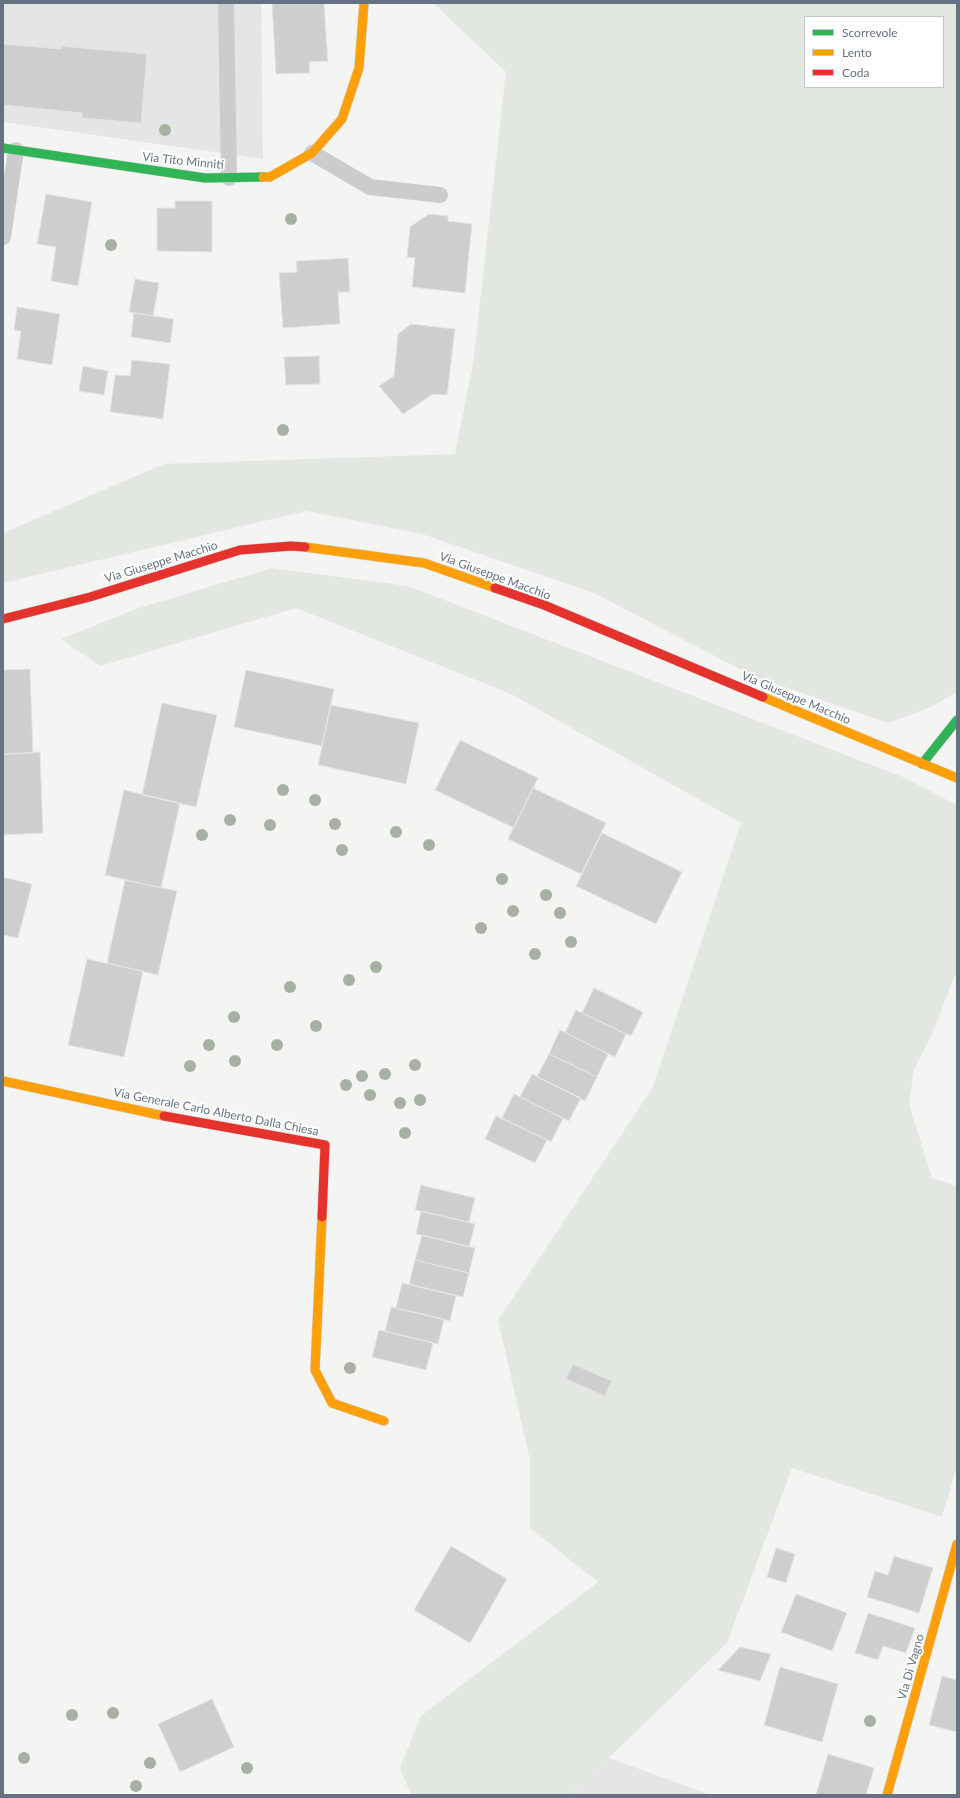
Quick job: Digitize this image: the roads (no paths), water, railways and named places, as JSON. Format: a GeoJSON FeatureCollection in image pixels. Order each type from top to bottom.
{"type":"FeatureCollection","features":[{"type":"Feature","properties":{"kind":"street","name":"Via Tito Minniti"},"geometry":{"type":"LineString","coordinates":[[10,149],[205,178],[270,177],[312,153],[342,119],[359,68],[364,3]]}},
{"type":"Feature","properties":{"kind":"street","name":"Via Giuseppe Macchio"},"geometry":{"type":"LineString","coordinates":[[3,619],[90,597],[240,550],[298,547],[335,550],[424,563],[544,606],[957,778]]}},
{"type":"Feature","properties":{"kind":"street"},"geometry":{"type":"LineString","coordinates":[[922,764],[957,720]]}},
{"type":"Feature","properties":{"kind":"street","name":"Via Generale Carlo Alberto Dalla Chiesa"},"geometry":{"type":"LineString","coordinates":[[3,1081],[152,1114],[325,1145],[315,1370],[332,1403],[384,1421]]}},
{"type":"Feature","properties":{"kind":"street","name":"Via Di Vagno"},"geometry":{"type":"LineString","coordinates":[[887,1795],[957,1544]]}},
{"type":"Feature","properties":{"kind":"lane"},"geometry":{"type":"LineString","coordinates":[[226,3],[229,178]]}},
{"type":"Feature","properties":{"kind":"lane"},"geometry":{"type":"LineString","coordinates":[[3,237],[10,149]]}},
{"type":"Feature","properties":{"kind":"lane"},"geometry":{"type":"LineString","coordinates":[[312,153],[370,187],[440,195]]}}]}
